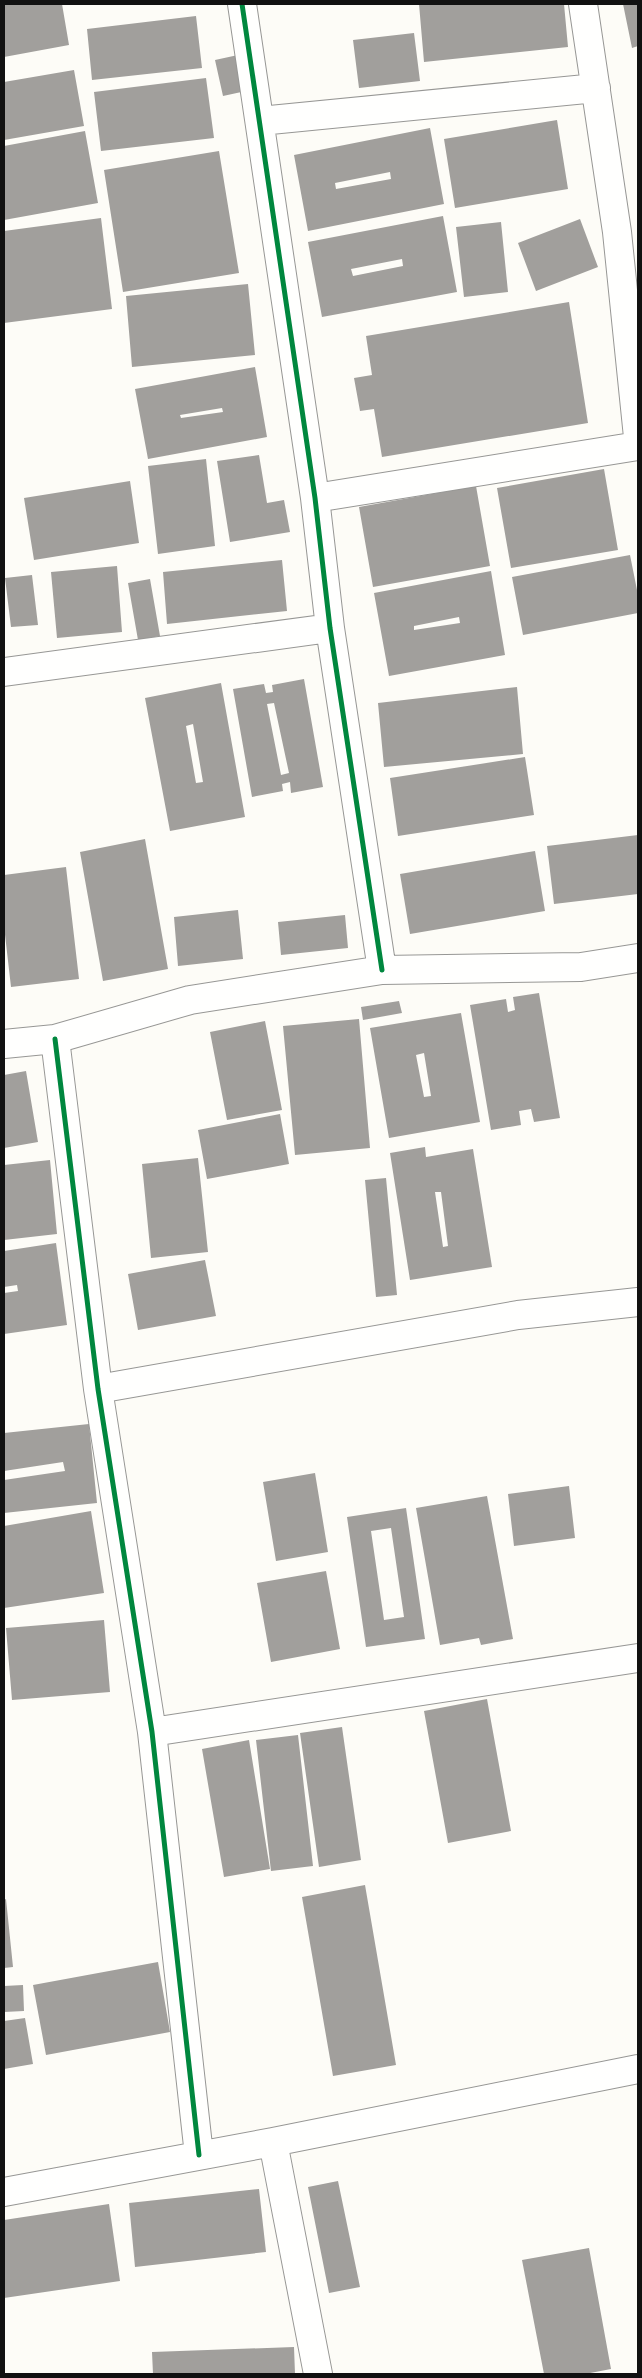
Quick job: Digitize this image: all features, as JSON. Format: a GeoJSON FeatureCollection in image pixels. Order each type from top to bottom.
{"type":"FeatureCollection","features":[{"type":"Feature","properties":{"kind":"street"},"geometry":{"type":"LineString","coordinates":[[242,4],[315,498],[330,628],[382,970]]}},
{"type":"Feature","properties":{"kind":"street"},"geometry":{"type":"LineString","coordinates":[[583,4],[596,88],[628,230],[638,437]]}},
{"type":"Feature","properties":{"kind":"street"},"geometry":{"type":"LineString","coordinates":[[260,121],[596,88]]}},
{"type":"Feature","properties":{"kind":"street"},"geometry":{"type":"LineString","coordinates":[[315,498],[638,446]]}},
{"type":"Feature","properties":{"kind":"street"},"geometry":{"type":"LineString","coordinates":[[4,672],[330,628]]}},
{"type":"Feature","properties":{"kind":"street"},"geometry":{"type":"LineString","coordinates":[[4,1044],[54,1039],[190,1000],[382,970],[581,967],[638,958]]}},
{"type":"Feature","properties":{"kind":"street"},"geometry":{"type":"LineString","coordinates":[[54,1039],[98,1389],[152,1732],[199,2155]]}},
{"type":"Feature","properties":{"kind":"street"},"geometry":{"type":"LineString","coordinates":[[98,1389],[518,1315],[638,1302]]}},
{"type":"Feature","properties":{"kind":"street"},"geometry":{"type":"LineString","coordinates":[[152,1732],[638,1658]]}},
{"type":"Feature","properties":{"kind":"street"},"geometry":{"type":"LineString","coordinates":[[4,2192],[273,2142],[638,2069]]}},
{"type":"Feature","properties":{"kind":"street"},"geometry":{"type":"LineString","coordinates":[[273,2142],[318,2374]]}},
{"type":"Feature","properties":{"kind":"building"},"geometry":{"type":"Polygon","coordinates":[[[4,4],[62,4],[69,45],[4,57],[4,4]]]}},
{"type":"Feature","properties":{"kind":"building"},"geometry":{"type":"Polygon","coordinates":[[[419,4],[564,4],[568,47],[424,62],[419,4]]]}},
{"type":"Feature","properties":{"kind":"building"},"geometry":{"type":"Polygon","coordinates":[[[623,4],[638,4],[638,46],[632,48],[623,4]]]}},
{"type":"Feature","properties":{"kind":"building"},"geometry":{"type":"Polygon","coordinates":[[[196,16],[202,68],[92,80],[87,29],[196,16]]]}},
{"type":"Feature","properties":{"kind":"building"},"geometry":{"type":"Polygon","coordinates":[[[414,33],[420,81],[359,88],[353,40],[414,33]]]}},
{"type":"Feature","properties":{"kind":"building"},"geometry":{"type":"Polygon","coordinates":[[[238,55],[246,91],[223,96],[215,60],[238,55]]]}},
{"type":"Feature","properties":{"kind":"building"},"geometry":{"type":"Polygon","coordinates":[[[74,70],[84,126],[4,140],[4,82],[74,70]]]}},
{"type":"Feature","properties":{"kind":"building"},"geometry":{"type":"Polygon","coordinates":[[[206,78],[214,138],[101,151],[94,92],[206,78]]]}},
{"type":"Feature","properties":{"kind":"building"},"geometry":{"type":"Polygon","coordinates":[[[557,120],[568,189],[455,208],[444,139],[557,120]]]}},
{"type":"Feature","properties":{"kind":"building"},"geometry":{"type":"Polygon","coordinates":[[[430,128],[444,204],[308,231],[294,155],[430,128]],[[390,172],[335,183],[336,189],[391,179],[390,172]]]}},
{"type":"Feature","properties":{"kind":"building"},"geometry":{"type":"Polygon","coordinates":[[[85,131],[98,203],[4,220],[4,146],[85,131]]]}},
{"type":"Feature","properties":{"kind":"building"},"geometry":{"type":"Polygon","coordinates":[[[219,151],[239,273],[123,292],[104,170],[219,151]]]}},
{"type":"Feature","properties":{"kind":"building"},"geometry":{"type":"Polygon","coordinates":[[[443,216],[457,292],[322,317],[308,242],[443,216]],[[402,259],[351,269],[353,276],[403,266],[402,259]]]}},
{"type":"Feature","properties":{"kind":"building"},"geometry":{"type":"Polygon","coordinates":[[[101,218],[112,309],[4,323],[4,231],[101,218]]]}},
{"type":"Feature","properties":{"kind":"building"},"geometry":{"type":"Polygon","coordinates":[[[580,219],[598,267],[536,291],[518,243],[580,219]]]}},
{"type":"Feature","properties":{"kind":"building"},"geometry":{"type":"Polygon","coordinates":[[[501,222],[508,292],[464,297],[456,227],[501,222]]]}},
{"type":"Feature","properties":{"kind":"building"},"geometry":{"type":"Polygon","coordinates":[[[248,284],[255,355],[132,367],[126,296],[248,284]]]}},
{"type":"Feature","properties":{"kind":"building"},"geometry":{"type":"Polygon","coordinates":[[[569,302],[588,423],[382,457],[374,409],[360,411],[354,378],[372,375],[366,336],[569,302]]]}},
{"type":"Feature","properties":{"kind":"building"},"geometry":{"type":"Polygon","coordinates":[[[255,367],[267,437],[148,459],[135,389],[255,367]],[[222,408],[180,415],[181,418],[223,412],[222,408]]]}},
{"type":"Feature","properties":{"kind":"building"},"geometry":{"type":"Polygon","coordinates":[[[259,455],[267,503],[284,500],[290,532],[230,542],[217,461],[259,455]]]}},
{"type":"Feature","properties":{"kind":"building"},"geometry":{"type":"Polygon","coordinates":[[[206,459],[215,546],[158,554],[148,466],[206,459]]]}},
{"type":"Feature","properties":{"kind":"building"},"geometry":{"type":"Polygon","coordinates":[[[604,469],[618,550],[511,568],[497,488],[604,469]]]}},
{"type":"Feature","properties":{"kind":"building"},"geometry":{"type":"Polygon","coordinates":[[[130,481],[139,543],[34,560],[24,498],[130,481]]]}},
{"type":"Feature","properties":{"kind":"building"},"geometry":{"type":"Polygon","coordinates":[[[476,486],[490,566],[373,587],[359,507],[476,486]]]}},
{"type":"Feature","properties":{"kind":"building"},"geometry":{"type":"Polygon","coordinates":[[[630,555],[638,595],[638,613],[523,635],[512,577],[630,555]]]}},
{"type":"Feature","properties":{"kind":"building"},"geometry":{"type":"Polygon","coordinates":[[[282,560],[287,611],[167,624],[163,572],[282,560]]]}},
{"type":"Feature","properties":{"kind":"building"},"geometry":{"type":"Polygon","coordinates":[[[117,566],[122,632],[57,638],[51,572],[117,566]]]}},
{"type":"Feature","properties":{"kind":"building"},"geometry":{"type":"Polygon","coordinates":[[[491,571],[505,655],[389,676],[374,593],[491,571]],[[459,617],[414,626],[414,630],[460,623],[459,617]]]}},
{"type":"Feature","properties":{"kind":"building"},"geometry":{"type":"Polygon","coordinates":[[[32,575],[38,625],[11,627],[5,578],[32,575]]]}},
{"type":"Feature","properties":{"kind":"building"},"geometry":{"type":"Polygon","coordinates":[[[150,579],[160,636],[138,640],[128,583],[150,579]]]}},
{"type":"Feature","properties":{"kind":"building"},"geometry":{"type":"Polygon","coordinates":[[[304,679],[323,787],[291,793],[290,782],[282,784],[283,791],[252,797],[233,689],[264,684],[266,693],[273,692],[272,685],[304,679]],[[274,703],[267,704],[281,775],[289,773],[274,703]]]}},
{"type":"Feature","properties":{"kind":"building"},"geometry":{"type":"Polygon","coordinates":[[[221,683],[245,817],[170,831],[145,698],[221,683]],[[193,724],[186,726],[196,783],[203,782],[193,724]]]}},
{"type":"Feature","properties":{"kind":"building"},"geometry":{"type":"Polygon","coordinates":[[[517,687],[523,754],[384,767],[378,703],[517,687]]]}},
{"type":"Feature","properties":{"kind":"building"},"geometry":{"type":"Polygon","coordinates":[[[525,757],[534,815],[398,836],[390,778],[525,757]]]}},
{"type":"Feature","properties":{"kind":"building"},"geometry":{"type":"Polygon","coordinates":[[[638,835],[638,894],[554,904],[547,846],[638,835]]]}},
{"type":"Feature","properties":{"kind":"building"},"geometry":{"type":"Polygon","coordinates":[[[145,839],[168,969],[103,981],[80,852],[145,839]]]}},
{"type":"Feature","properties":{"kind":"building"},"geometry":{"type":"Polygon","coordinates":[[[535,851],[545,911],[410,934],[400,874],[535,851]]]}},
{"type":"Feature","properties":{"kind":"building"},"geometry":{"type":"Polygon","coordinates":[[[66,867],[79,979],[11,987],[4,926],[4,875],[66,867]]]}},
{"type":"Feature","properties":{"kind":"building"},"geometry":{"type":"Polygon","coordinates":[[[238,910],[243,959],[178,966],[174,917],[238,910]]]}},
{"type":"Feature","properties":{"kind":"building"},"geometry":{"type":"Polygon","coordinates":[[[345,915],[348,948],[281,955],[278,922],[345,915]]]}},
{"type":"Feature","properties":{"kind":"building"},"geometry":{"type":"Polygon","coordinates":[[[539,993],[560,1118],[534,1122],[531,1109],[519,1111],[521,1125],[491,1130],[470,1005],[506,999],[508,1012],[515,1010],[513,997],[539,993]]]}},
{"type":"Feature","properties":{"kind":"building"},"geometry":{"type":"Polygon","coordinates":[[[399,1001],[402,1013],[363,1020],[361,1007],[399,1001]]]}},
{"type":"Feature","properties":{"kind":"building"},"geometry":{"type":"Polygon","coordinates":[[[461,1013],[480,1122],[389,1138],[370,1028],[461,1013]],[[424,1053],[416,1055],[424,1097],[431,1096],[424,1053]]]}},
{"type":"Feature","properties":{"kind":"building"},"geometry":{"type":"Polygon","coordinates":[[[359,1019],[370,1148],[295,1155],[283,1026],[359,1019]]]}},
{"type":"Feature","properties":{"kind":"building"},"geometry":{"type":"Polygon","coordinates":[[[265,1021],[282,1110],[227,1120],[210,1032],[265,1021]]]}},
{"type":"Feature","properties":{"kind":"building"},"geometry":{"type":"Polygon","coordinates":[[[26,1071],[38,1142],[4,1148],[4,1075],[26,1071]]]}},
{"type":"Feature","properties":{"kind":"building"},"geometry":{"type":"Polygon","coordinates":[[[280,1114],[289,1164],[207,1179],[198,1130],[280,1114]]]}},
{"type":"Feature","properties":{"kind":"building"},"geometry":{"type":"Polygon","coordinates":[[[425,1147],[426,1157],[473,1149],[492,1267],[410,1280],[390,1153],[425,1147]],[[435,1192],[443,1247],[448,1246],[441,1192],[435,1192]]]}},
{"type":"Feature","properties":{"kind":"building"},"geometry":{"type":"Polygon","coordinates":[[[198,1158],[208,1252],[151,1258],[142,1164],[198,1158]]]}},
{"type":"Feature","properties":{"kind":"building"},"geometry":{"type":"Polygon","coordinates":[[[50,1160],[57,1234],[4,1240],[4,1165],[50,1160]]]}},
{"type":"Feature","properties":{"kind":"building"},"geometry":{"type":"Polygon","coordinates":[[[386,1178],[397,1295],[376,1297],[365,1180],[386,1178]]]}},
{"type":"Feature","properties":{"kind":"building"},"geometry":{"type":"Polygon","coordinates":[[[56,1243],[67,1325],[4,1334],[4,1293],[18,1291],[17,1285],[4,1287],[4,1251],[56,1243]]]}},
{"type":"Feature","properties":{"kind":"building"},"geometry":{"type":"Polygon","coordinates":[[[205,1260],[216,1316],[138,1330],[128,1274],[205,1260]]]}},
{"type":"Feature","properties":{"kind":"building"},"geometry":{"type":"Polygon","coordinates":[[[89,1424],[97,1503],[4,1513],[4,1480],[65,1471],[63,1462],[4,1471],[4,1433],[89,1424]]]}},
{"type":"Feature","properties":{"kind":"building"},"geometry":{"type":"Polygon","coordinates":[[[315,1473],[328,1552],[276,1561],[263,1482],[315,1473]]]}},
{"type":"Feature","properties":{"kind":"building"},"geometry":{"type":"Polygon","coordinates":[[[569,1486],[575,1538],[514,1546],[508,1494],[569,1486]]]}},
{"type":"Feature","properties":{"kind":"building"},"geometry":{"type":"Polygon","coordinates":[[[487,1496],[513,1639],[481,1645],[479,1638],[440,1645],[416,1508],[487,1496]]]}},
{"type":"Feature","properties":{"kind":"building"},"geometry":{"type":"Polygon","coordinates":[[[406,1508],[425,1639],[366,1647],[347,1517],[406,1508]],[[391,1528],[371,1531],[384,1620],[404,1617],[391,1528]]]}},
{"type":"Feature","properties":{"kind":"building"},"geometry":{"type":"Polygon","coordinates":[[[91,1511],[104,1593],[4,1608],[4,1526],[91,1511]]]}},
{"type":"Feature","properties":{"kind":"building"},"geometry":{"type":"Polygon","coordinates":[[[326,1571],[340,1649],[271,1662],[257,1583],[326,1571]]]}},
{"type":"Feature","properties":{"kind":"building"},"geometry":{"type":"Polygon","coordinates":[[[104,1620],[110,1692],[12,1700],[6,1628],[104,1620]]]}},
{"type":"Feature","properties":{"kind":"building"},"geometry":{"type":"Polygon","coordinates":[[[487,1699],[511,1831],[448,1843],[424,1711],[487,1699]]]}},
{"type":"Feature","properties":{"kind":"building"},"geometry":{"type":"Polygon","coordinates":[[[342,1727],[361,1860],[319,1867],[300,1733],[342,1727]]]}},
{"type":"Feature","properties":{"kind":"building"},"geometry":{"type":"Polygon","coordinates":[[[298,1735],[313,1866],[271,1871],[256,1740],[298,1735]]]}},
{"type":"Feature","properties":{"kind":"building"},"geometry":{"type":"Polygon","coordinates":[[[249,1740],[270,1869],[224,1877],[202,1749],[249,1740]]]}},
{"type":"Feature","properties":{"kind":"building"},"geometry":{"type":"Polygon","coordinates":[[[365,1885],[396,2065],[333,2076],[302,1897],[365,1885]]]}},
{"type":"Feature","properties":{"kind":"building"},"geometry":{"type":"Polygon","coordinates":[[[6,1899],[13,1967],[4,1968],[4,1900],[6,1899]]]}},
{"type":"Feature","properties":{"kind":"building"},"geometry":{"type":"Polygon","coordinates":[[[158,1962],[170,2032],[46,2055],[33,1985],[158,1962]]]}},
{"type":"Feature","properties":{"kind":"building"},"geometry":{"type":"Polygon","coordinates":[[[23,1985],[24,2011],[4,2012],[4,1986],[23,1985]]]}},
{"type":"Feature","properties":{"kind":"building"},"geometry":{"type":"Polygon","coordinates":[[[25,2018],[33,2064],[4,2069],[4,2021],[25,2018]]]}},
{"type":"Feature","properties":{"kind":"building"},"geometry":{"type":"Polygon","coordinates":[[[338,2181],[360,2287],[329,2293],[308,2187],[338,2181]]]}},
{"type":"Feature","properties":{"kind":"building"},"geometry":{"type":"Polygon","coordinates":[[[259,2189],[266,2252],[135,2267],[129,2203],[259,2189]]]}},
{"type":"Feature","properties":{"kind":"building"},"geometry":{"type":"Polygon","coordinates":[[[109,2204],[120,2281],[4,2298],[4,2220],[109,2204]]]}},
{"type":"Feature","properties":{"kind":"building"},"geometry":{"type":"Polygon","coordinates":[[[589,2248],[611,2369],[585,2374],[544,2374],[522,2260],[589,2248]]]}},
{"type":"Feature","properties":{"kind":"building"},"geometry":{"type":"Polygon","coordinates":[[[294,2347],[295,2374],[153,2374],[152,2352],[294,2347]]]}},
{"type":"Feature","properties":{"kind":"cycle path"},"geometry":{"type":"LineString","coordinates":[[242,4],[315,498],[330,628],[382,970]]}},
{"type":"Feature","properties":{"kind":"cycle path"},"geometry":{"type":"LineString","coordinates":[[55,1039],[98,1389],[152,1732],[199,2155]]}}]}
